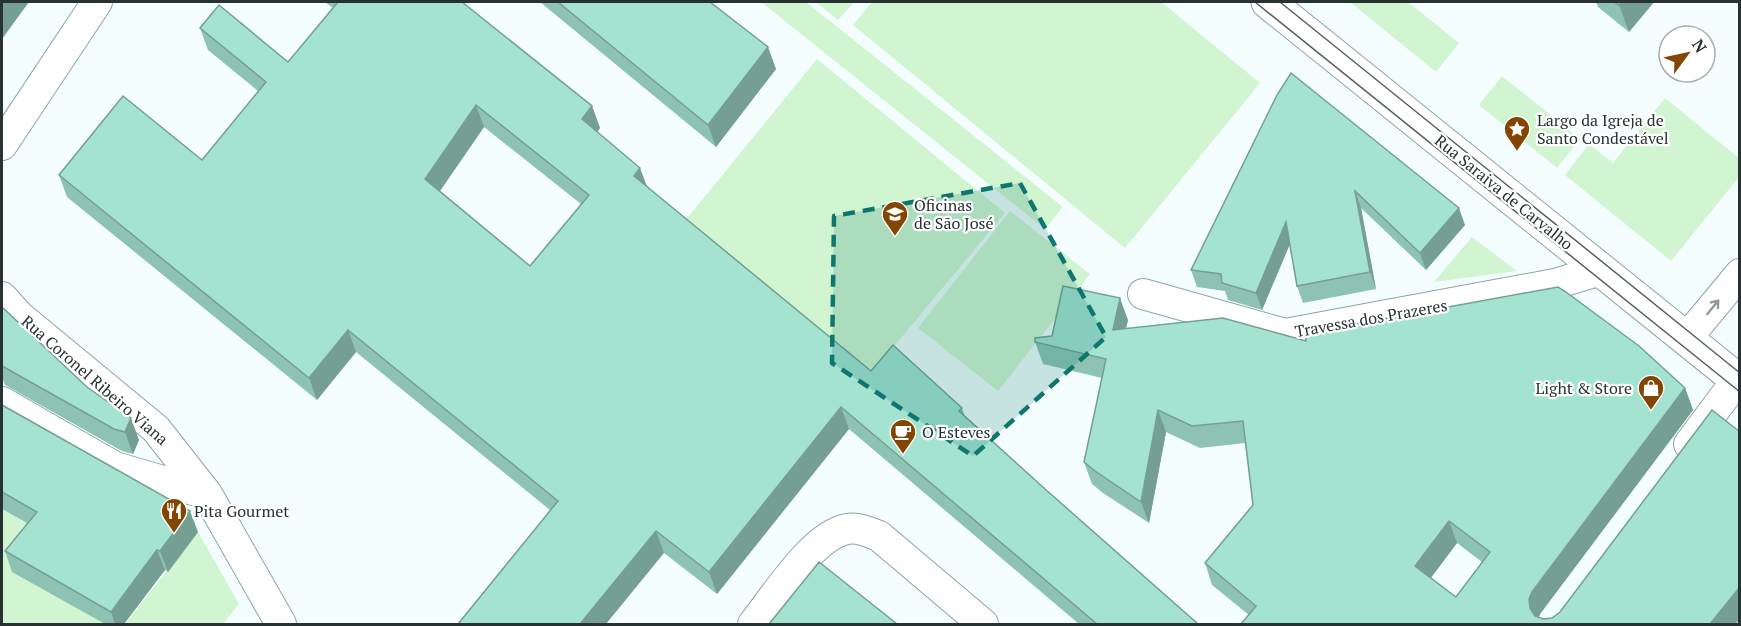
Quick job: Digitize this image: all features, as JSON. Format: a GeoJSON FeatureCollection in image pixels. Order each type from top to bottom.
{"type":"FeatureCollection","features":[{"type":"Feature","properties":{"kind":"street"},"geometry":{"type":"LineString","coordinates":[[2,145],[98,2]]}},
{"type":"Feature","properties":{"kind":"street","name":"Rua Saraiva de Carvalho"},"geometry":{"type":"LineString","coordinates":[[1268,2],[1738,381]]}},
{"type":"Feature","properties":{"kind":"street","name":"Travessa dos Prazeres"},"geometry":{"type":"LineString","coordinates":[[1143,294],[1285,334],[1556,284],[1601,270]]}},
{"type":"Feature","properties":{"kind":"street"},"geometry":{"type":"LineString","coordinates":[[1686,339],[1740,274]]}},
{"type":"Feature","properties":{"kind":"street","name":"Rua Coronel Ribeiro Viana"},"geometry":{"type":"LineString","coordinates":[[2,297],[18,315],[156,429],[207,494],[281,624]]}},
{"type":"Feature","properties":{"kind":"street"},"geometry":{"type":"LineString","coordinates":[[1672,467],[1738,381]]}},
{"type":"Feature","properties":{"kind":"street"},"geometry":{"type":"LineString","coordinates":[[2,402],[115,467],[207,494]]}},
{"type":"Feature","properties":{"kind":"street"},"geometry":{"type":"LineString","coordinates":[[753,624],[817,545],[832,534],[849,528],[866,530],[879,536],[983,624]]}},
{"type":"Feature","properties":{"kind":"highlighted area"},"geometry":{"type":"Polygon","coordinates":[[[1020,183],[1106,337],[973,456],[832,363],[834,216],[1020,183]]]}},
{"type":"Feature","properties":{"kind":"green space"},"geometry":{"type":"Polygon","coordinates":[[[761,2],[806,2],[1063,207],[1045,229],[761,2]]]}},
{"type":"Feature","properties":{"kind":"green space"},"geometry":{"type":"Polygon","coordinates":[[[816,2],[854,2],[838,20],[816,2]]]}},
{"type":"Feature","properties":{"kind":"green space"},"geometry":{"type":"Polygon","coordinates":[[[872,2],[1161,2],[1260,83],[1125,248],[853,25],[872,2]]]}},
{"type":"Feature","properties":{"kind":"green space"},"geometry":{"type":"Polygon","coordinates":[[[1350,2],[1408,2],[1459,43],[1436,72],[1350,2]]]}},
{"type":"Feature","properties":{"kind":"green space"},"geometry":{"type":"Polygon","coordinates":[[[817,59],[1005,213],[865,381],[680,227],[817,59]]]}},
{"type":"Feature","properties":{"kind":"green space"},"geometry":{"type":"Polygon","coordinates":[[[1502,76],[1580,139],[1557,168],[1479,105],[1502,76]]]}},
{"type":"Feature","properties":{"kind":"green space"},"geometry":{"type":"Polygon","coordinates":[[[1665,98],[1740,159],[1739,177],[1671,261],[1565,175],[1589,144],[1613,163],[1665,98]]]}},
{"type":"Feature","properties":{"kind":"green space"},"geometry":{"type":"Polygon","coordinates":[[[1010,211],[1090,274],[998,391],[918,328],[1010,211]]]}},
{"type":"Feature","properties":{"kind":"green space"},"geometry":{"type":"Polygon","coordinates":[[[1472,237],[1517,271],[1434,282],[1472,237]]]}},
{"type":"Feature","properties":{"kind":"green space"},"geometry":{"type":"Polygon","coordinates":[[[2,509],[44,533],[105,624],[2,624],[2,509]]]}},
{"type":"Feature","properties":{"kind":"green space"},"geometry":{"type":"Polygon","coordinates":[[[198,532],[239,604],[223,624],[125,624],[198,532]]]}},
{"type":"Feature","properties":{"kind":"building"},"geometry":{"type":"Polygon","coordinates":[[[338,2],[462,2],[592,106],[582,119],[640,168],[634,176],[871,371],[893,345],[962,408],[959,411],[1198,624],[1097,624],[841,407],[709,572],[656,531],[580,624],[458,624],[558,501],[348,330],[309,378],[59,175],[123,96],[202,160],[266,82],[200,28],[219,5],[288,62],[338,2]],[[476,105],[425,179],[530,266],[589,195],[476,105]]]}},
{"type":"Feature","properties":{"kind":"building"},"geometry":{"type":"Polygon","coordinates":[[[558,2],[710,2],[768,47],[708,125],[558,2]]]}},
{"type":"Feature","properties":{"kind":"building"},"geometry":{"type":"Polygon","coordinates":[[[1291,73],[1459,208],[1420,253],[1355,191],[1370,272],[1297,286],[1286,222],[1256,293],[1222,283],[1221,274],[1191,270],[1277,95],[1291,73]]]}},
{"type":"Feature","properties":{"kind":"building"},"geometry":{"type":"Polygon","coordinates":[[[1063,286],[1120,298],[1113,330],[1223,318],[1306,341],[1305,333],[1558,287],[1639,346],[1685,388],[1532,592],[1529,599],[1530,608],[1535,616],[1543,619],[1552,618],[1560,612],[1712,410],[1740,432],[1740,587],[1710,624],[1241,624],[1256,606],[1205,563],[1253,505],[1243,421],[1192,426],[1158,410],[1141,502],[1084,462],[1106,359],[1035,342],[1035,338],[1052,336],[1063,286]],[[1449,521],[1415,566],[1456,597],[1490,552],[1449,521]]]}},
{"type":"Feature","properties":{"kind":"building"},"geometry":{"type":"Polygon","coordinates":[[[2,307],[87,387],[131,418],[125,432],[114,429],[2,366],[2,307]]]}},
{"type":"Feature","properties":{"kind":"building"},"geometry":{"type":"Polygon","coordinates":[[[2,405],[190,511],[160,551],[157,550],[111,612],[5,551],[37,512],[2,492],[2,405]]]}},
{"type":"Feature","properties":{"kind":"building"},"geometry":{"type":"Polygon","coordinates":[[[819,562],[897,624],[769,624],[819,562]]]}},
{"type":"Feature","properties":{"kind":"tram line"},"geometry":{"type":"LineString","coordinates":[[1255,2],[1740,392]]}},
{"type":"Feature","properties":{"kind":"tram line"},"geometry":{"type":"LineString","coordinates":[[1280,2],[1740,373]]}},
{"type":"Feature","properties":{"kind":"place","name":"Largo da Igreja de Santo Condestável"},"geometry":{"type":"Point","coordinates":[1517,152]}},
{"type":"Feature","properties":{"kind":"place","name":"Oficinas de São José"},"geometry":{"type":"Point","coordinates":[895,237]}},
{"type":"Feature","properties":{"kind":"place","name":"Light & Store"},"geometry":{"type":"Point","coordinates":[1651,411]}},
{"type":"Feature","properties":{"kind":"place","name":"O Esteves"},"geometry":{"type":"Point","coordinates":[903,455]}},
{"type":"Feature","properties":{"kind":"place","name":"Pita Gourmet"},"geometry":{"type":"Point","coordinates":[174,534]}}]}
